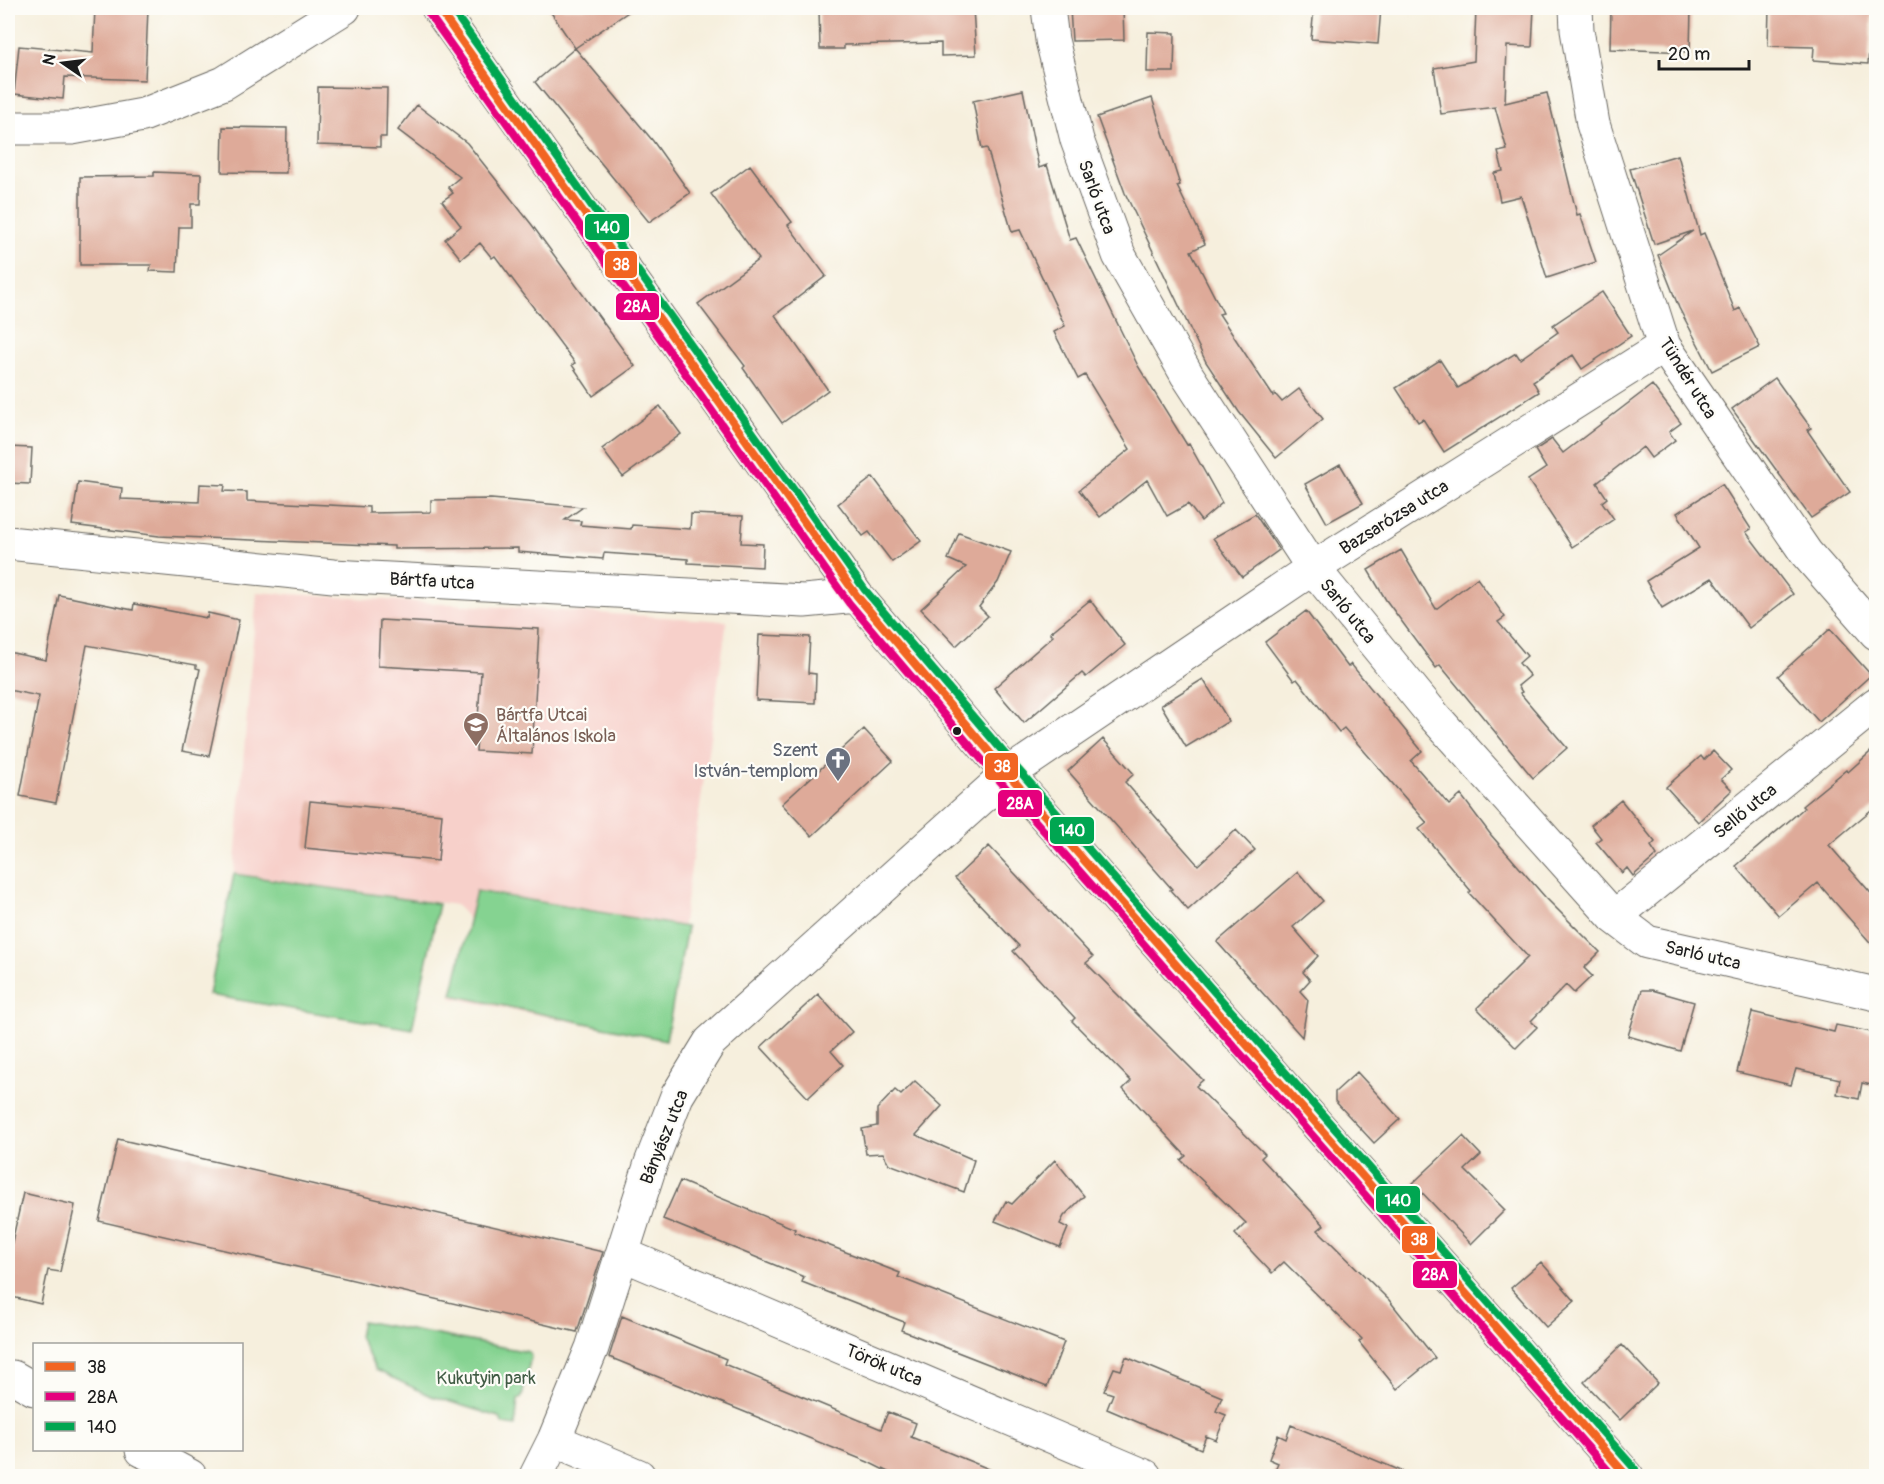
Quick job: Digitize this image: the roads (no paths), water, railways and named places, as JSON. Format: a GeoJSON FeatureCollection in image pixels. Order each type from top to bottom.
{"type":"FeatureCollection","features":[{"type":"Feature","properties":{"kind":"street"},"geometry":{"type":"LineString","coordinates":[[8,128],[72,128],[143,115],[224,83],[344,8]]}},
{"type":"Feature","properties":{"kind":"street"},"geometry":{"type":"LineString","coordinates":[[438,8],[857,596],[1008,774],[1627,1476]]}},
{"type":"Feature","properties":{"kind":"street","name":"Sarló utca"},"geometry":{"type":"LineString","coordinates":[[1048,8],[1052,40],[1077,140],[1119,255],[1187,375],[1312,568],[1434,716],[1614,917],[1647,942],[1876,994]]}},
{"type":"Feature","properties":{"kind":"street","name":"Tündér utca"},"geometry":{"type":"LineString","coordinates":[[1576,8],[1576,30],[1593,124],[1664,346],[1806,553],[1876,633]]}},
{"type":"Feature","properties":{"kind":"street","name":"Bazsarózsa utca"},"geometry":{"type":"LineString","coordinates":[[1008,774],[1312,568],[1664,346]]}},
{"type":"Feature","properties":{"kind":"street","name":"Bártfa utca"},"geometry":{"type":"LineString","coordinates":[[8,543],[333,576],[804,601],[857,596]]}},
{"type":"Feature","properties":{"kind":"street","name":"Sellő utca"},"geometry":{"type":"LineString","coordinates":[[1614,917],[1876,704]]}},
{"type":"Feature","properties":{"kind":"street","name":"Bányász utca"},"geometry":{"type":"LineString","coordinates":[[536,1476],[554,1440],[592,1348],[651,1163],[677,1096],[710,1042],[1008,774]]}},
{"type":"Feature","properties":{"kind":"street","name":"Török utca"},"geometry":{"type":"LineString","coordinates":[[622,1254],[1146,1476]]}},
{"type":"Feature","properties":{"kind":"street"},"geometry":{"type":"LineString","coordinates":[[554,1440],[639,1476]]}},
{"type":"Feature","properties":{"kind":"street"},"geometry":{"type":"LineString","coordinates":[[146,1451],[190,1476]]}},
{"type":"Feature","properties":{"kind":"place","name":"Bártfa Utcai Általános Iskola"},"geometry":{"type":"Point","coordinates":[476,748]}},
{"type":"Feature","properties":{"kind":"place","name":"Szent István-templom"},"geometry":{"type":"Point","coordinates":[838,783]}},
{"type":"Feature","properties":{"kind":"park label","name":"Kukutyin park"},"geometry":{"type":"Point","coordinates":[486,1378]}}]}
